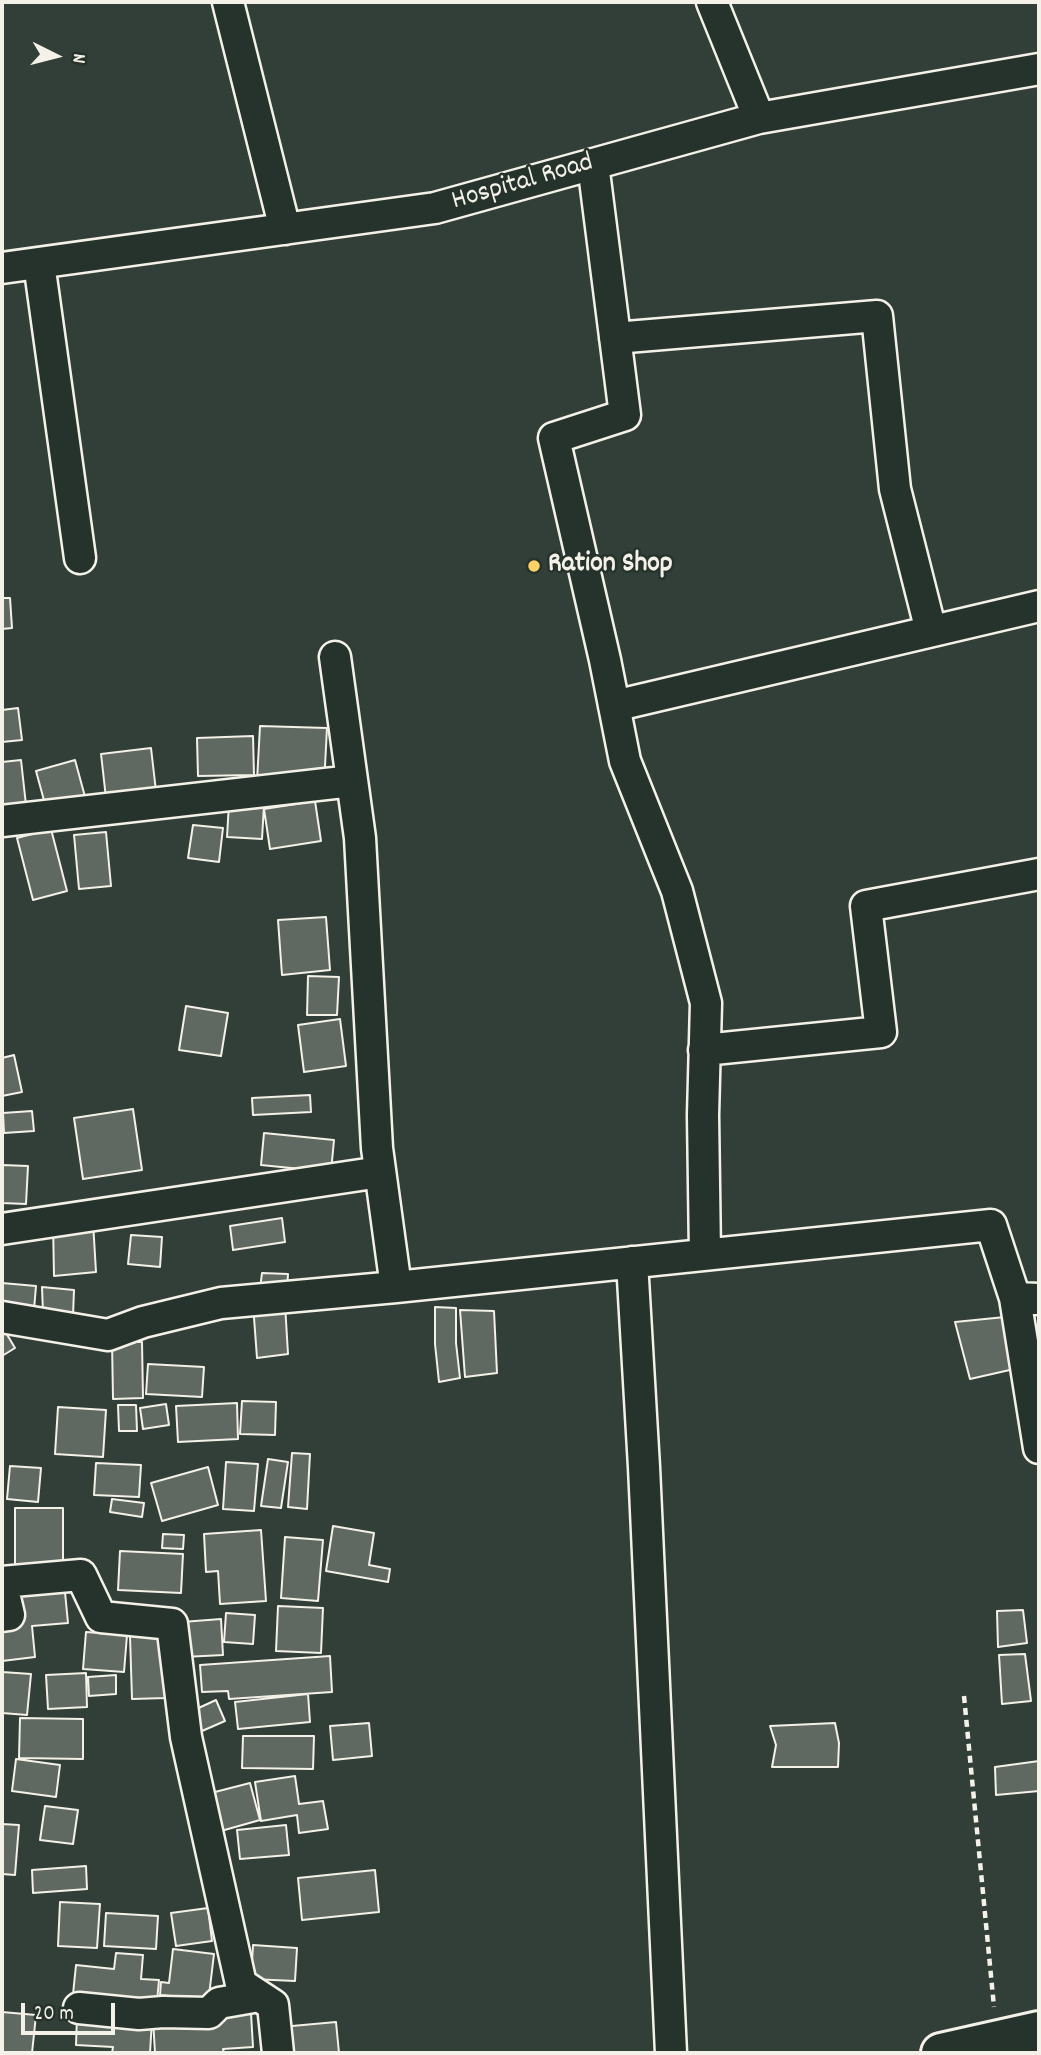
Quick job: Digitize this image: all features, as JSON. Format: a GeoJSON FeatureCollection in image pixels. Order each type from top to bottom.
{"type":"FeatureCollection","features":[{"type":"Feature","properties":{"kind":"main road"},"geometry":{"type":"LineString","coordinates":[[941,2053],[1039,2031]]}},
{"type":"Feature","properties":{"kind":"street"},"geometry":{"type":"LineString","coordinates":[[228,2],[285,229]]}},
{"type":"Feature","properties":{"kind":"street"},"geometry":{"type":"LineString","coordinates":[[712,2],[759,118]]}},
{"type":"Feature","properties":{"kind":"street","name":"Hospital Road"},"geometry":{"type":"LineString","coordinates":[[2,268],[435,208],[759,118],[1039,69]]}},
{"type":"Feature","properties":{"kind":"street"},"geometry":{"type":"LineString","coordinates":[[593,164],[625,415],[554,438],[625,761],[680,903],[706,1003],[703,1115],[705,1254]]}},
{"type":"Feature","properties":{"kind":"street"},"geometry":{"type":"LineString","coordinates":[[39,263],[80,558]]}},
{"type":"Feature","properties":{"kind":"street"},"geometry":{"type":"LineString","coordinates":[[615,338],[877,316],[895,489],[931,631]]}},
{"type":"Feature","properties":{"kind":"street"},"geometry":{"type":"LineString","coordinates":[[614,706],[1039,606]]}},
{"type":"Feature","properties":{"kind":"street"},"geometry":{"type":"LineString","coordinates":[[335,657],[360,838],[377,1148],[396,1287]]}},
{"type":"Feature","properties":{"kind":"street"},"geometry":{"type":"LineString","coordinates":[[2,821],[352,781]]}},
{"type":"Feature","properties":{"kind":"street"},"geometry":{"type":"LineString","coordinates":[[704,1050],[881,1032],[866,906],[1039,874]]}},
{"type":"Feature","properties":{"kind":"street"},"geometry":{"type":"LineString","coordinates":[[2,1229],[380,1172]]}},
{"type":"Feature","properties":{"kind":"street"},"geometry":{"type":"LineString","coordinates":[[2,1317],[108,1335],[143,1322],[221,1303],[991,1225],[1027,1299],[1039,1448]]}},
{"type":"Feature","properties":{"kind":"street"},"geometry":{"type":"LineString","coordinates":[[632,1262],[671,2053]]}},
{"type":"Feature","properties":{"kind":"street"},"geometry":{"type":"LineString","coordinates":[[2,1616],[9,1615],[2,1583],[81,1575],[101,1617],[172,1624],[186,1737],[241,1984],[273,2005],[278,2053]]}},
{"type":"Feature","properties":{"kind":"street"},"geometry":{"type":"LineString","coordinates":[[79,2008],[139,2014],[209,2013],[219,2003],[259,1996]]}},
{"type":"Feature","properties":{"kind":"path"},"geometry":{"type":"LineString","coordinates":[[964,1696],[997,2039]]}},
{"type":"Feature","properties":{"kind":"building"},"geometry":{"type":"Polygon","coordinates":[[[2,598],[10,598],[12,628],[2,629],[2,598]]]}},
{"type":"Feature","properties":{"kind":"building"},"geometry":{"type":"Polygon","coordinates":[[[18,708],[22,740],[2,742],[2,710],[18,708]]]}},
{"type":"Feature","properties":{"kind":"building"},"geometry":{"type":"Polygon","coordinates":[[[260,726],[327,728],[324,785],[257,781],[260,726]]]}},
{"type":"Feature","properties":{"kind":"building"},"geometry":{"type":"Polygon","coordinates":[[[253,736],[254,775],[198,776],[197,738],[253,736]]]}},
{"type":"Feature","properties":{"kind":"building"},"geometry":{"type":"Polygon","coordinates":[[[151,748],[156,791],[106,798],[101,754],[151,748]]]}},
{"type":"Feature","properties":{"kind":"building"},"geometry":{"type":"Polygon","coordinates":[[[21,760],[26,805],[2,807],[2,762],[21,760]]]}},
{"type":"Feature","properties":{"kind":"building"},"geometry":{"type":"Polygon","coordinates":[[[75,760],[87,804],[48,815],[36,771],[75,760]]]}},
{"type":"Feature","properties":{"kind":"building"},"geometry":{"type":"Polygon","coordinates":[[[315,801],[321,841],[270,849],[264,809],[315,801]]]}},
{"type":"Feature","properties":{"kind":"building"},"geometry":{"type":"Polygon","coordinates":[[[229,803],[264,805],[262,839],[227,837],[229,803]]]}},
{"type":"Feature","properties":{"kind":"building"},"geometry":{"type":"Polygon","coordinates":[[[193,825],[223,828],[219,862],[188,858],[193,825]]]}},
{"type":"Feature","properties":{"kind":"building"},"geometry":{"type":"Polygon","coordinates":[[[51,829],[67,891],[33,900],[17,838],[51,829]]]}},
{"type":"Feature","properties":{"kind":"building"},"geometry":{"type":"Polygon","coordinates":[[[106,832],[111,886],[79,889],[74,835],[106,832]]]}},
{"type":"Feature","properties":{"kind":"building"},"geometry":{"type":"Polygon","coordinates":[[[326,917],[330,970],[282,975],[278,920],[326,917]]]}},
{"type":"Feature","properties":{"kind":"building"},"geometry":{"type":"Polygon","coordinates":[[[308,976],[339,977],[337,1015],[307,1015],[308,976]]]}},
{"type":"Feature","properties":{"kind":"building"},"geometry":{"type":"Polygon","coordinates":[[[186,1006],[228,1013],[221,1056],[179,1050],[186,1006]]]}},
{"type":"Feature","properties":{"kind":"building"},"geometry":{"type":"Polygon","coordinates":[[[340,1019],[346,1066],[304,1072],[298,1025],[340,1019]]]}},
{"type":"Feature","properties":{"kind":"building"},"geometry":{"type":"Polygon","coordinates":[[[14,1055],[22,1092],[2,1096],[2,1058],[14,1055]]]}},
{"type":"Feature","properties":{"kind":"building"},"geometry":{"type":"Polygon","coordinates":[[[310,1095],[311,1112],[253,1115],[252,1098],[310,1095]]]}},
{"type":"Feature","properties":{"kind":"building"},"geometry":{"type":"Polygon","coordinates":[[[133,1109],[142,1170],[83,1179],[74,1118],[133,1109]]]}},
{"type":"Feature","properties":{"kind":"building"},"geometry":{"type":"Polygon","coordinates":[[[32,1111],[34,1131],[4,1133],[3,1113],[32,1111]]]}},
{"type":"Feature","properties":{"kind":"building"},"geometry":{"type":"Polygon","coordinates":[[[264,1133],[334,1140],[331,1172],[261,1165],[264,1133]]]}},
{"type":"Feature","properties":{"kind":"building"},"geometry":{"type":"Polygon","coordinates":[[[2,1165],[28,1166],[26,1204],[2,1203],[2,1165]]]}},
{"type":"Feature","properties":{"kind":"building"},"geometry":{"type":"Polygon","coordinates":[[[282,1218],[285,1242],[233,1250],[230,1226],[282,1218]]]}},
{"type":"Feature","properties":{"kind":"building"},"geometry":{"type":"Polygon","coordinates":[[[93,1222],[96,1272],[54,1276],[53,1223],[93,1222]]]}},
{"type":"Feature","properties":{"kind":"building"},"geometry":{"type":"Polygon","coordinates":[[[131,1235],[162,1237],[160,1267],[128,1264],[131,1235]]]}},
{"type":"Feature","properties":{"kind":"building"},"geometry":{"type":"Polygon","coordinates":[[[262,1273],[288,1274],[287,1290],[260,1289],[262,1273]]]}},
{"type":"Feature","properties":{"kind":"building"},"geometry":{"type":"Polygon","coordinates":[[[2,1283],[36,1286],[34,1310],[2,1308],[2,1283]]]}},
{"type":"Feature","properties":{"kind":"building"},"geometry":{"type":"Polygon","coordinates":[[[42,1287],[74,1290],[73,1316],[43,1313],[42,1287]]]}},
{"type":"Feature","properties":{"kind":"building"},"geometry":{"type":"Polygon","coordinates":[[[253,1304],[285,1304],[288,1354],[257,1358],[253,1304]]]}},
{"type":"Feature","properties":{"kind":"building"},"geometry":{"type":"Polygon","coordinates":[[[435,1307],[456,1308],[460,1378],[439,1382],[435,1307]]]}},
{"type":"Feature","properties":{"kind":"building"},"geometry":{"type":"Polygon","coordinates":[[[460,1310],[494,1311],[497,1373],[465,1377],[460,1310]]]}},
{"type":"Feature","properties":{"kind":"building"},"geometry":{"type":"Polygon","coordinates":[[[1015,1316],[1023,1367],[970,1379],[955,1322],[1015,1316]]]}},
{"type":"Feature","properties":{"kind":"building"},"geometry":{"type":"Polygon","coordinates":[[[2,1326],[15,1348],[2,1356],[2,1326]]]}},
{"type":"Feature","properties":{"kind":"building"},"geometry":{"type":"Polygon","coordinates":[[[112,1342],[142,1342],[143,1398],[113,1399],[112,1342]]]}},
{"type":"Feature","properties":{"kind":"building"},"geometry":{"type":"Polygon","coordinates":[[[148,1364],[204,1367],[202,1397],[146,1394],[148,1364]]]}},
{"type":"Feature","properties":{"kind":"building"},"geometry":{"type":"Polygon","coordinates":[[[242,1401],[276,1402],[275,1435],[240,1434],[242,1401]]]}},
{"type":"Feature","properties":{"kind":"building"},"geometry":{"type":"Polygon","coordinates":[[[237,1403],[238,1439],[178,1442],[176,1406],[237,1403]]]}},
{"type":"Feature","properties":{"kind":"building"},"geometry":{"type":"Polygon","coordinates":[[[166,1404],[169,1425],[143,1429],[140,1408],[166,1404]]]}},
{"type":"Feature","properties":{"kind":"building"},"geometry":{"type":"Polygon","coordinates":[[[118,1405],[136,1405],[137,1431],[119,1431],[118,1405]]]}},
{"type":"Feature","properties":{"kind":"building"},"geometry":{"type":"Polygon","coordinates":[[[58,1407],[106,1410],[103,1457],[55,1454],[58,1407]]]}},
{"type":"Feature","properties":{"kind":"building"},"geometry":{"type":"Polygon","coordinates":[[[292,1453],[310,1454],[307,1509],[288,1507],[292,1453]]]}},
{"type":"Feature","properties":{"kind":"building"},"geometry":{"type":"Polygon","coordinates":[[[268,1459],[288,1462],[281,1508],[261,1506],[268,1459]]]}},
{"type":"Feature","properties":{"kind":"building"},"geometry":{"type":"Polygon","coordinates":[[[226,1462],[258,1464],[254,1511],[223,1509],[226,1462]]]}},
{"type":"Feature","properties":{"kind":"building"},"geometry":{"type":"Polygon","coordinates":[[[96,1463],[141,1465],[139,1497],[94,1495],[96,1463]]]}},
{"type":"Feature","properties":{"kind":"building"},"geometry":{"type":"Polygon","coordinates":[[[10,1466],[41,1468],[38,1502],[7,1499],[10,1466]]]}},
{"type":"Feature","properties":{"kind":"building"},"geometry":{"type":"Polygon","coordinates":[[[208,1467],[218,1505],[162,1521],[151,1483],[208,1467]]]}},
{"type":"Feature","properties":{"kind":"building"},"geometry":{"type":"Polygon","coordinates":[[[112,1499],[144,1503],[142,1517],[110,1512],[112,1499]]]}},
{"type":"Feature","properties":{"kind":"building"},"geometry":{"type":"Polygon","coordinates":[[[15,1508],[63,1508],[63,1567],[15,1567],[15,1508]]]}},
{"type":"Feature","properties":{"kind":"building"},"geometry":{"type":"Polygon","coordinates":[[[333,1526],[374,1533],[369,1565],[390,1569],[388,1582],[326,1571],[333,1526]]]}},
{"type":"Feature","properties":{"kind":"building"},"geometry":{"type":"Polygon","coordinates":[[[261,1530],[266,1601],[220,1604],[218,1571],[206,1572],[204,1534],[261,1530]]]}},
{"type":"Feature","properties":{"kind":"building"},"geometry":{"type":"Polygon","coordinates":[[[163,1534],[184,1535],[183,1549],[162,1548],[163,1534]]]}},
{"type":"Feature","properties":{"kind":"building"},"geometry":{"type":"Polygon","coordinates":[[[285,1537],[323,1540],[318,1601],[281,1598],[285,1537]]]}},
{"type":"Feature","properties":{"kind":"building"},"geometry":{"type":"Polygon","coordinates":[[[120,1551],[183,1554],[181,1593],[118,1590],[120,1551]]]}},
{"type":"Feature","properties":{"kind":"building"},"geometry":{"type":"Polygon","coordinates":[[[64,1582],[68,1623],[32,1626],[35,1657],[2,1661],[2,1623],[15,1587],[64,1582]]]}},
{"type":"Feature","properties":{"kind":"building"},"geometry":{"type":"Polygon","coordinates":[[[278,1606],[323,1608],[321,1653],[276,1651],[278,1606]]]}},
{"type":"Feature","properties":{"kind":"building"},"geometry":{"type":"Polygon","coordinates":[[[1023,1610],[1027,1643],[998,1647],[997,1611],[1023,1610]]]}},
{"type":"Feature","properties":{"kind":"building"},"geometry":{"type":"Polygon","coordinates":[[[226,1613],[255,1615],[253,1644],[224,1642],[226,1613]]]}},
{"type":"Feature","properties":{"kind":"building"},"geometry":{"type":"Polygon","coordinates":[[[221,1619],[223,1655],[184,1657],[182,1622],[221,1619]]]}},
{"type":"Feature","properties":{"kind":"building"},"geometry":{"type":"Polygon","coordinates":[[[86,1632],[127,1635],[124,1672],[83,1669],[86,1632]]]}},
{"type":"Feature","properties":{"kind":"building"},"geometry":{"type":"Polygon","coordinates":[[[164,1635],[166,1698],[132,1699],[130,1636],[164,1635]]]}},
{"type":"Feature","properties":{"kind":"building"},"geometry":{"type":"Polygon","coordinates":[[[1025,1654],[1031,1701],[1002,1704],[999,1655],[1025,1654]]]}},
{"type":"Feature","properties":{"kind":"building"},"geometry":{"type":"Polygon","coordinates":[[[330,1656],[332,1692],[229,1699],[228,1691],[202,1692],[200,1665],[330,1656]]]}},
{"type":"Feature","properties":{"kind":"building"},"geometry":{"type":"Polygon","coordinates":[[[2,1672],[31,1674],[27,1715],[2,1713],[2,1672]]]}},
{"type":"Feature","properties":{"kind":"building"},"geometry":{"type":"Polygon","coordinates":[[[86,1673],[87,1707],[48,1709],[46,1675],[86,1673]]]}},
{"type":"Feature","properties":{"kind":"building"},"geometry":{"type":"Polygon","coordinates":[[[116,1675],[116,1694],[89,1696],[88,1677],[116,1675]]]}},
{"type":"Feature","properties":{"kind":"building"},"geometry":{"type":"Polygon","coordinates":[[[308,1694],[310,1722],[238,1729],[235,1702],[308,1694]]]}},
{"type":"Feature","properties":{"kind":"building"},"geometry":{"type":"Polygon","coordinates":[[[216,1700],[225,1721],[202,1731],[192,1711],[216,1700]]]}},
{"type":"Feature","properties":{"kind":"building"},"geometry":{"type":"Polygon","coordinates":[[[20,1718],[83,1719],[83,1759],[19,1758],[20,1718]]]}},
{"type":"Feature","properties":{"kind":"building"},"geometry":{"type":"Polygon","coordinates":[[[369,1723],[372,1756],[333,1760],[330,1726],[369,1723]]]}},
{"type":"Feature","properties":{"kind":"building"},"geometry":{"type":"Polygon","coordinates":[[[835,1723],[839,1743],[838,1767],[772,1767],[776,1745],[770,1726],[835,1723]]]}},
{"type":"Feature","properties":{"kind":"building"},"geometry":{"type":"Polygon","coordinates":[[[243,1736],[314,1736],[313,1769],[242,1768],[243,1736]]]}},
{"type":"Feature","properties":{"kind":"building"},"geometry":{"type":"Polygon","coordinates":[[[16,1759],[60,1765],[56,1797],[12,1791],[16,1759]]]}},
{"type":"Feature","properties":{"kind":"building"},"geometry":{"type":"Polygon","coordinates":[[[1039,1761],[1039,1791],[996,1795],[995,1767],[1039,1761]]]}},
{"type":"Feature","properties":{"kind":"building"},"geometry":{"type":"Polygon","coordinates":[[[295,1776],[299,1804],[323,1801],[328,1829],[299,1833],[297,1815],[261,1821],[255,1782],[295,1776]]]}},
{"type":"Feature","properties":{"kind":"building"},"geometry":{"type":"Polygon","coordinates":[[[250,1783],[260,1820],[221,1831],[211,1793],[250,1783]]]}},
{"type":"Feature","properties":{"kind":"building"},"geometry":{"type":"Polygon","coordinates":[[[45,1806],[78,1810],[73,1844],[40,1840],[45,1806]]]}},
{"type":"Feature","properties":{"kind":"building"},"geometry":{"type":"Polygon","coordinates":[[[2,1824],[19,1825],[15,1875],[2,1874],[2,1824]]]}},
{"type":"Feature","properties":{"kind":"building"},"geometry":{"type":"Polygon","coordinates":[[[286,1825],[289,1855],[240,1859],[237,1830],[286,1825]]]}},
{"type":"Feature","properties":{"kind":"building"},"geometry":{"type":"Polygon","coordinates":[[[86,1866],[87,1889],[33,1893],[32,1870],[86,1866]]]}},
{"type":"Feature","properties":{"kind":"building"},"geometry":{"type":"Polygon","coordinates":[[[375,1870],[379,1912],[302,1920],[298,1878],[375,1870]]]}},
{"type":"Feature","properties":{"kind":"building"},"geometry":{"type":"Polygon","coordinates":[[[60,1902],[100,1904],[97,1948],[58,1946],[60,1902]]]}},
{"type":"Feature","properties":{"kind":"building"},"geometry":{"type":"Polygon","coordinates":[[[208,1908],[212,1941],[176,1946],[171,1913],[208,1908]]]}},
{"type":"Feature","properties":{"kind":"building"},"geometry":{"type":"Polygon","coordinates":[[[106,1913],[158,1916],[156,1949],[104,1946],[106,1913]]]}},
{"type":"Feature","properties":{"kind":"building"},"geometry":{"type":"Polygon","coordinates":[[[253,1945],[297,1948],[295,1981],[251,1979],[253,1945]]]}},
{"type":"Feature","properties":{"kind":"building"},"geometry":{"type":"Polygon","coordinates":[[[173,1949],[214,1954],[207,2012],[170,2007],[171,1996],[160,1995],[161,1982],[169,1983],[173,1949]]]}},
{"type":"Feature","properties":{"kind":"building"},"geometry":{"type":"Polygon","coordinates":[[[116,1953],[143,1955],[141,1979],[159,1980],[156,2012],[72,2004],[76,1965],[114,1969],[116,1953]]]}},
{"type":"Feature","properties":{"kind":"building"},"geometry":{"type":"Polygon","coordinates":[[[2,2012],[36,2015],[32,2053],[2,2053],[2,2012]]]}},
{"type":"Feature","properties":{"kind":"building"},"geometry":{"type":"Polygon","coordinates":[[[251,2013],[253,2047],[223,2049],[224,2053],[155,2053],[153,2019],[251,2013]]]}},
{"type":"Feature","properties":{"kind":"building"},"geometry":{"type":"Polygon","coordinates":[[[77,2016],[152,2020],[150,2053],[112,2053],[113,2047],[76,2045],[77,2016]]]}},
{"type":"Feature","properties":{"kind":"building"},"geometry":{"type":"Polygon","coordinates":[[[336,2022],[339,2053],[283,2053],[281,2027],[336,2022]]]}},
{"type":"Feature","properties":{"kind":"place","name":"Ration Shop"},"geometry":{"type":"Point","coordinates":[534,566]}}]}
